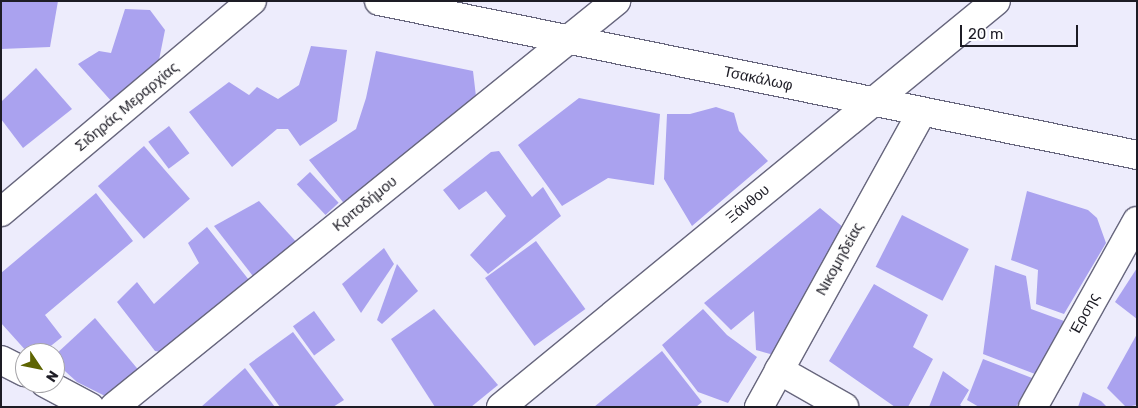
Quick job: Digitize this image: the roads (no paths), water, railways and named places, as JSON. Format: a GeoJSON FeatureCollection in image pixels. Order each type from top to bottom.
{"type":"FeatureCollection","features":[{"type":"Feature","properties":{"kind":"street","name":"Σιδηράς Μεραρχίας"},"geometry":{"type":"LineString","coordinates":[[1,212],[252,1]]}},
{"type":"Feature","properties":{"kind":"street","name":"Τσακάλωφ"},"geometry":{"type":"LineString","coordinates":[[379,1],[1137,155]]}},
{"type":"Feature","properties":{"kind":"street","name":"Κριτοδήμου"},"geometry":{"type":"LineString","coordinates":[[114,407],[616,1]]}},
{"type":"Feature","properties":{"kind":"street","name":"Ξάνθου"},"geometry":{"type":"LineString","coordinates":[[501,407],[996,1]]}},
{"type":"Feature","properties":{"kind":"street","name":"Νικομηδείας"},"geometry":{"type":"LineString","coordinates":[[759,407],[922,112]]}},
{"type":"Feature","properties":{"kind":"street","name":"Έρσης"},"geometry":{"type":"LineString","coordinates":[[1033,407],[1137,221]]}},
{"type":"Feature","properties":{"kind":"street"},"geometry":{"type":"LineString","coordinates":[[1,360],[15,367]]}},
{"type":"Feature","properties":{"kind":"street"},"geometry":{"type":"LineString","coordinates":[[779,370],[844,407]]}},
{"type":"Feature","properties":{"kind":"street"},"geometry":{"type":"LineString","coordinates":[[64,393],[90,407]]}}]}
